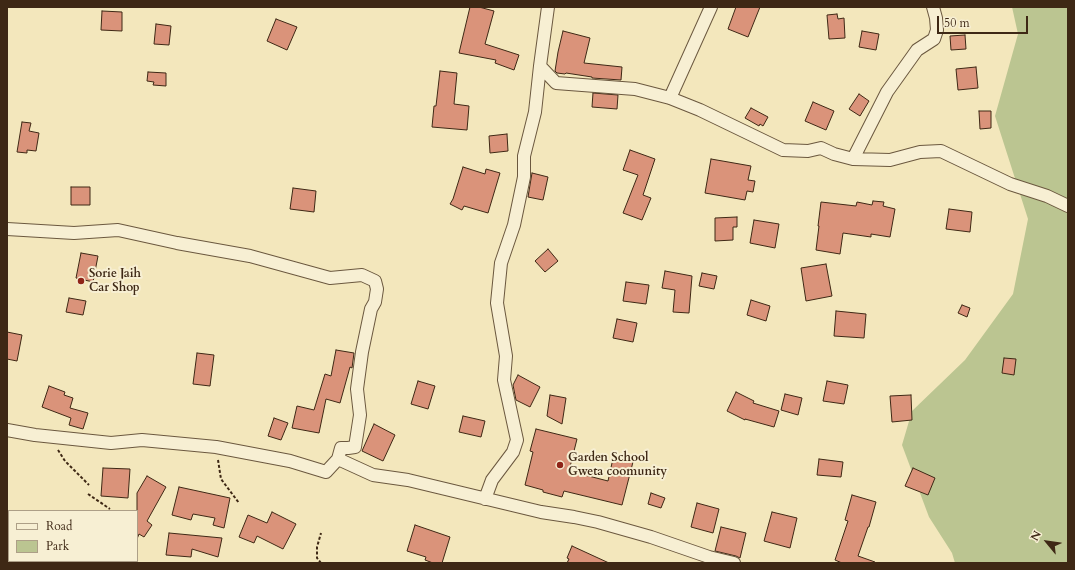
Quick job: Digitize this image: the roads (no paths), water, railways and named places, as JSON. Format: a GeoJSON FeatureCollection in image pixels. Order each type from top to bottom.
{"type":"FeatureCollection","features":[{"type":"Feature","properties":{"kind":"street"},"geometry":{"type":"LineString","coordinates":[[485,499],[492,480],[514,452],[517,440],[504,380],[506,356],[497,303],[501,263],[514,225],[524,177],[524,156],[535,112],[548,7]]}},
{"type":"Feature","properties":{"kind":"street"},"geometry":{"type":"LineString","coordinates":[[670,98],[711,7]]}},
{"type":"Feature","properties":{"kind":"street"},"geometry":{"type":"LineString","coordinates":[[852,159],[887,92],[917,50],[934,39],[938,30],[933,7]]}},
{"type":"Feature","properties":{"kind":"street"},"geometry":{"type":"LineString","coordinates":[[540,66],[556,83],[635,89],[670,98],[700,110],[783,150],[808,151],[821,148],[834,154],[852,159],[890,160],[920,152],[941,151],[1010,184],[1047,196],[1068,206]]}},
{"type":"Feature","properties":{"kind":"street"},"geometry":{"type":"LineString","coordinates":[[7,229],[74,233],[118,230],[250,256],[330,278],[362,275],[375,281],[378,289],[369,318],[356,389],[360,415],[355,447],[341,448],[338,459],[326,472],[290,461],[216,447],[142,440],[111,443],[55,438],[7,430]]}},
{"type":"Feature","properties":{"kind":"street"},"geometry":{"type":"LineString","coordinates":[[338,459],[373,475],[408,480],[541,512],[598,522],[651,537],[709,557],[734,563]]}},
{"type":"Feature","properties":{"kind":"place","name":"Sorie Jaih Car Shop"},"geometry":{"type":"Point","coordinates":[81,281]}},
{"type":"Feature","properties":{"kind":"place","name":"Garden School Gweta coomunity"},"geometry":{"type":"Point","coordinates":[560,465]}}]}
